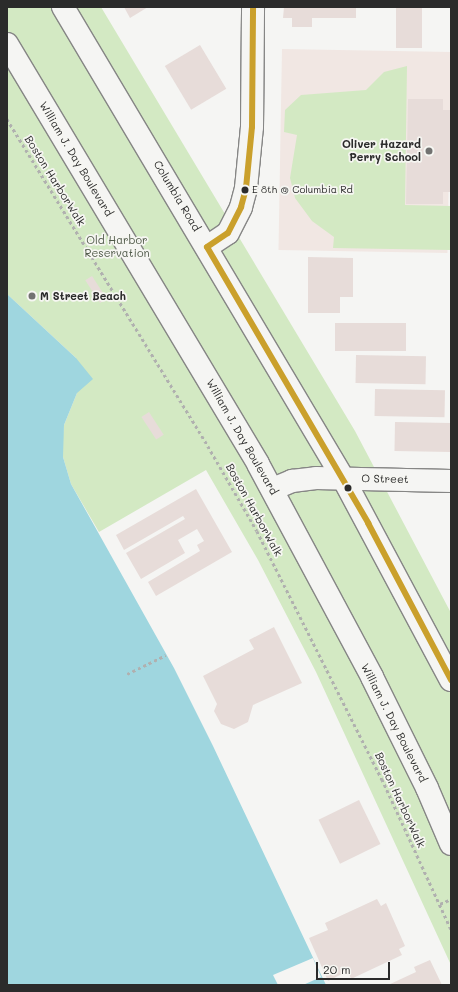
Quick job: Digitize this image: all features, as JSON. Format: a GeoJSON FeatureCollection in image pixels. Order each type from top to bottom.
{"type":"FeatureCollection","features":[{"type":"Feature","properties":{"kind":"main road","name":"Columbia Road"},"geometry":{"type":"LineString","coordinates":[[63,7],[343,478],[451,680]]}},
{"type":"Feature","properties":{"kind":"main road"},"geometry":{"type":"LineString","coordinates":[[207,247],[228,233],[240,207],[246,188],[252,127],[254,7]]}},
{"type":"Feature","properties":{"kind":"main road","name":"William J. Day Boulevard"},"geometry":{"type":"LineString","coordinates":[[7,44],[273,490],[372,676],[427,788],[451,844]]}},
{"type":"Feature","properties":{"kind":"main road","name":"O Street"},"geometry":{"type":"LineString","coordinates":[[273,490],[304,479],[343,478],[451,481]]}},
{"type":"Feature","properties":{"kind":"path","name":"Boston HarborWalk"},"geometry":{"type":"LineString","coordinates":[[7,119],[208,446],[257,531],[382,779],[451,929]]}},
{"type":"Feature","properties":{"kind":"path"},"geometry":{"type":"LineString","coordinates":[[127,674],[166,655]]}},
{"type":"Feature","properties":{"kind":"path"},"geometry":{"type":"LineString","coordinates":[[440,904],[451,899]]}},
{"type":"Feature","properties":{"kind":"shaded area"},"geometry":{"type":"Polygon","coordinates":[[[282,49],[451,52],[447,253],[278,250],[282,49]]]}},
{"type":"Feature","properties":{"kind":"green space","name":"Old Harbor Reservation"},"geometry":{"type":"Polygon","coordinates":[[[7,7],[101,7],[355,431],[451,613],[451,965],[316,672],[258,560],[206,470],[99,532],[71,484],[63,457],[62,443],[64,425],[77,393],[76,358],[7,294],[7,7]]]}},
{"type":"Feature","properties":{"kind":"green space"},"geometry":{"type":"Polygon","coordinates":[[[407,66],[405,205],[451,206],[451,250],[333,248],[334,237],[312,221],[295,198],[290,178],[297,135],[284,132],[285,110],[301,95],[366,90],[384,72],[407,66]]]}},
{"type":"Feature","properties":{"kind":"water"},"geometry":{"type":"Polygon","coordinates":[[[7,294],[76,358],[93,379],[77,393],[64,425],[63,457],[71,484],[174,668],[213,746],[326,985],[7,985],[7,294]]]}},
{"type":"Feature","properties":{"kind":"pier"},"geometry":{"type":"Polygon","coordinates":[[[313,958],[321,977],[303,985],[278,985],[273,975],[313,958]]]}},
{"type":"Feature","properties":{"kind":"building"},"geometry":{"type":"Polygon","coordinates":[[[124,7],[148,7],[130,18],[124,7]]]}},
{"type":"Feature","properties":{"kind":"building"},"geometry":{"type":"Polygon","coordinates":[[[284,7],[356,7],[356,18],[312,18],[312,27],[292,27],[292,18],[283,18],[284,7]]]}},
{"type":"Feature","properties":{"kind":"building"},"geometry":{"type":"Polygon","coordinates":[[[396,7],[422,7],[422,48],[396,48],[396,7]]]}},
{"type":"Feature","properties":{"kind":"building"},"geometry":{"type":"Polygon","coordinates":[[[200,45],[226,89],[191,110],[165,66],[200,45]]]}},
{"type":"Feature","properties":{"kind":"building","name":"Oliver Hazard Perry School"},"geometry":{"type":"Polygon","coordinates":[[[408,99],[443,99],[443,110],[451,110],[451,192],[443,192],[443,204],[406,204],[408,99]]]}},
{"type":"Feature","properties":{"kind":"building"},"geometry":{"type":"Polygon","coordinates":[[[308,257],[353,258],[353,297],[340,297],[340,313],[308,313],[308,257]]]}},
{"type":"Feature","properties":{"kind":"building"},"geometry":{"type":"Polygon","coordinates":[[[92,276],[107,299],[100,303],[85,280],[92,276]]]}},
{"type":"Feature","properties":{"kind":"building"},"geometry":{"type":"Polygon","coordinates":[[[335,323],[406,323],[406,351],[335,351],[335,323]]]}},
{"type":"Feature","properties":{"kind":"building"},"geometry":{"type":"Polygon","coordinates":[[[356,355],[426,356],[426,384],[356,383],[356,355]]]}},
{"type":"Feature","properties":{"kind":"building"},"geometry":{"type":"Polygon","coordinates":[[[375,389],[445,390],[445,417],[375,416],[375,389]]]}},
{"type":"Feature","properties":{"kind":"building"},"geometry":{"type":"Polygon","coordinates":[[[149,412],[164,435],[156,440],[141,417],[149,412]]]}},
{"type":"Feature","properties":{"kind":"building"},"geometry":{"type":"Polygon","coordinates":[[[395,422],[451,423],[450,452],[394,451],[395,422]]]}},
{"type":"Feature","properties":{"kind":"building"},"geometry":{"type":"Polygon","coordinates":[[[196,489],[232,552],[156,596],[148,582],[200,551],[197,545],[204,541],[197,529],[178,540],[185,553],[141,579],[126,553],[185,519],[183,516],[124,550],[116,535],[196,489]]]}},
{"type":"Feature","properties":{"kind":"building"},"geometry":{"type":"Polygon","coordinates":[[[274,627],[302,683],[253,705],[248,722],[234,729],[221,724],[214,711],[217,704],[203,676],[254,649],[249,640],[274,627]]]}},
{"type":"Feature","properties":{"kind":"building"},"geometry":{"type":"Polygon","coordinates":[[[359,800],[380,844],[340,864],[319,820],[359,800]]]}},
{"type":"Feature","properties":{"kind":"building"},"geometry":{"type":"Polygon","coordinates":[[[377,899],[381,906],[386,903],[405,946],[399,949],[402,955],[351,979],[348,971],[328,981],[309,938],[328,930],[325,923],[377,899]]]}},
{"type":"Feature","properties":{"kind":"building"},"geometry":{"type":"Polygon","coordinates":[[[430,960],[442,985],[388,985],[416,972],[414,967],[430,960]]]}},
{"type":"Feature","properties":{"kind":"transit line"},"geometry":{"type":"LineString","coordinates":[[207,247],[228,233],[241,207],[246,188],[252,127],[253,7]]}},
{"type":"Feature","properties":{"kind":"transit line"},"geometry":{"type":"LineString","coordinates":[[207,247],[368,523],[451,680]]}},
{"type":"Feature","properties":{"kind":"place","name":"Oliver Hazard Perry School"},"geometry":{"type":"Point","coordinates":[429,151]}},
{"type":"Feature","properties":{"kind":"place","name":"E 8th @ Columbia Rd"},"geometry":{"type":"Point","coordinates":[245,190]}},
{"type":"Feature","properties":{"kind":"place","name":"M Street Beach"},"geometry":{"type":"Point","coordinates":[32,296]}}]}
